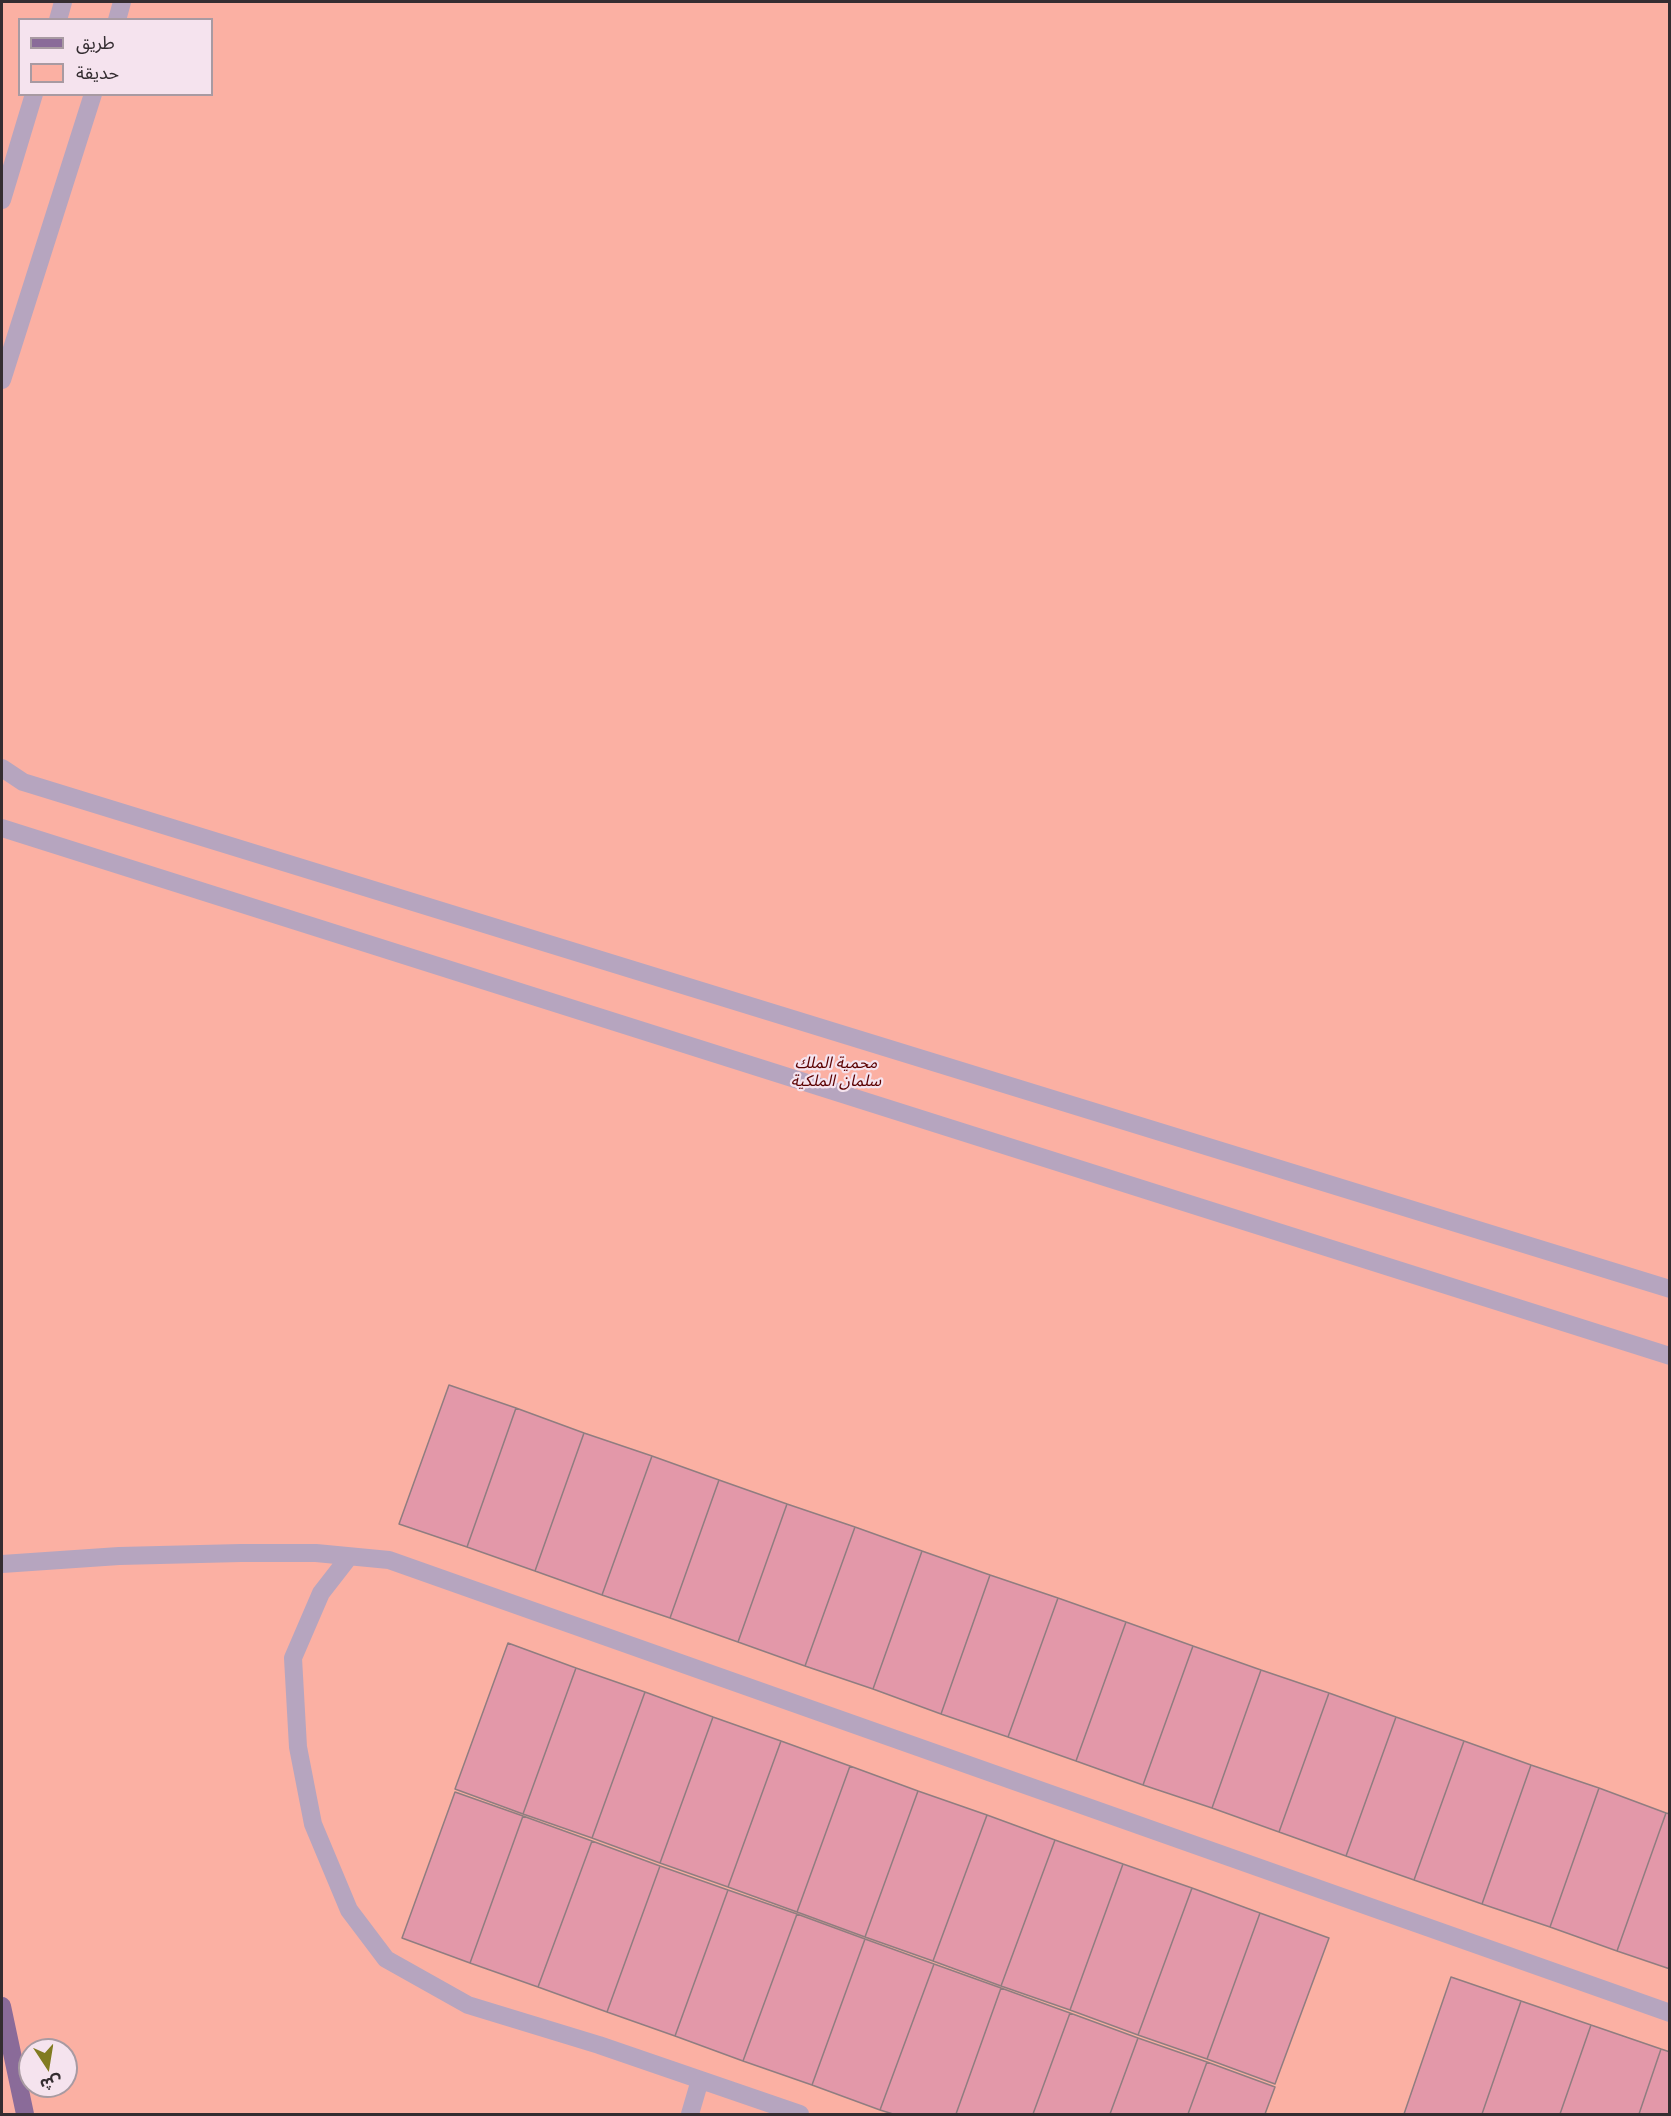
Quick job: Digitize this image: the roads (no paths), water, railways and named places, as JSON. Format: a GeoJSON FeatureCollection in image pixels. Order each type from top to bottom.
{"type":"FeatureCollection","features":[{"type":"Feature","properties":{"kind":"main road"},"geometry":{"type":"LineString","coordinates":[[2,2006],[25,2115]]}},
{"type":"Feature","properties":{"kind":"street"},"geometry":{"type":"LineString","coordinates":[[59,18],[63,2]]}},
{"type":"Feature","properties":{"kind":"street"},"geometry":{"type":"LineString","coordinates":[[118,18],[122,2]]}},
{"type":"Feature","properties":{"kind":"street"},"geometry":{"type":"LineString","coordinates":[[2,200],[33,96]]}},
{"type":"Feature","properties":{"kind":"street"},"geometry":{"type":"LineString","coordinates":[[2,380],[92,96]]}},
{"type":"Feature","properties":{"kind":"street"},"geometry":{"type":"LineString","coordinates":[[2,768],[23,782],[1670,1289]]}},
{"type":"Feature","properties":{"kind":"street"},"geometry":{"type":"LineString","coordinates":[[2,828],[1670,1356]]}},
{"type":"Feature","properties":{"kind":"street"},"geometry":{"type":"LineString","coordinates":[[2,1564],[120,1556],[242,1553],[316,1553],[389,1560],[1670,2013]]}},
{"type":"Feature","properties":{"kind":"street"},"geometry":{"type":"LineString","coordinates":[[349,1557],[321,1593],[293,1658],[298,1747],[313,1824],[350,1910],[386,1959],[468,2005],[598,2044],[800,2115]]}},
{"type":"Feature","properties":{"kind":"street"},"geometry":{"type":"LineString","coordinates":[[690,2115],[700,2080]]}},
{"type":"Feature","properties":{"kind":"park label","name":"محمية الملك سلمان الملكية"},"geometry":{"type":"Point","coordinates":[836,1072]}}]}
